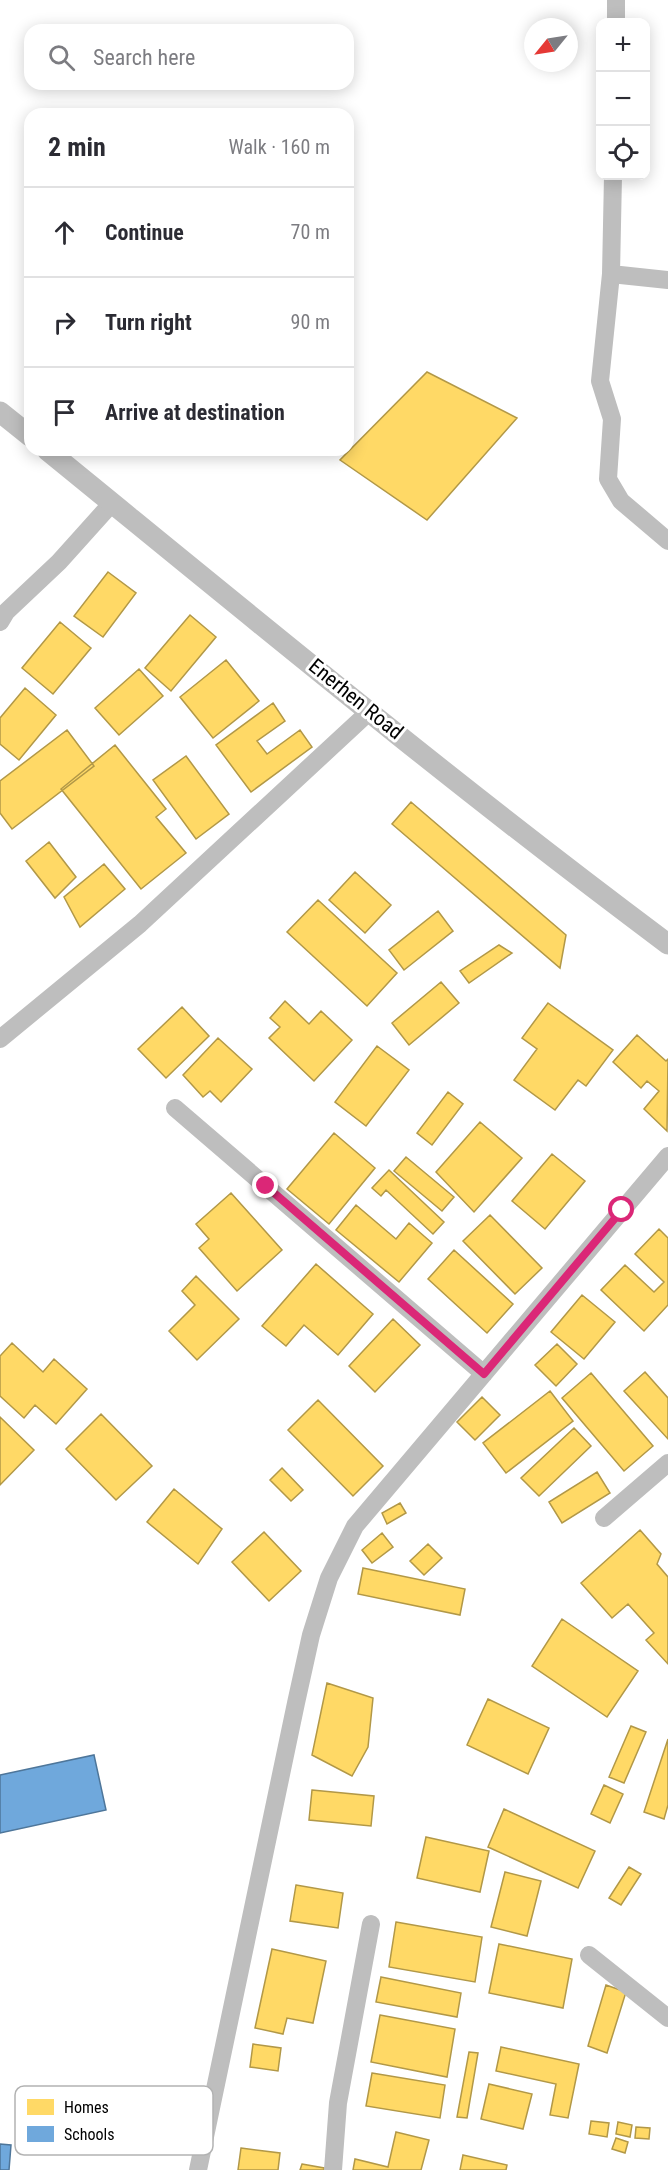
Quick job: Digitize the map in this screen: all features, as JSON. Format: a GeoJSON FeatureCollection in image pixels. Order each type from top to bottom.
{"type":"FeatureCollection","features":[{"type":"Feature","properties":{"kind":"street"},"geometry":{"type":"LineString","coordinates":[[616,0],[616,18]]}},
{"type":"Feature","properties":{"kind":"street"},"geometry":{"type":"LineString","coordinates":[[613,180],[611,274],[600,381],[612,420],[608,479],[621,501],[668,541]]}},
{"type":"Feature","properties":{"kind":"street"},"geometry":{"type":"LineString","coordinates":[[611,274],[668,280]]}},
{"type":"Feature","properties":{"kind":"street"},"geometry":{"type":"LineString","coordinates":[[0,412],[24,431]]}},
{"type":"Feature","properties":{"kind":"street","name":"Enerhen Road"},"geometry":{"type":"LineString","coordinates":[[54,456],[370,711],[597,891],[668,944]]}},
{"type":"Feature","properties":{"kind":"street"},"geometry":{"type":"LineString","coordinates":[[0,622],[6,612],[59,562],[112,503]]}},
{"type":"Feature","properties":{"kind":"street"},"geometry":{"type":"LineString","coordinates":[[0,1039],[140,924],[370,711]]}},
{"type":"Feature","properties":{"kind":"street"},"geometry":{"type":"LineString","coordinates":[[175,1108],[484,1374]]}},
{"type":"Feature","properties":{"kind":"street"},"geometry":{"type":"LineString","coordinates":[[213,2099],[311,1635],[329,1578],[355,1526],[668,1156]]}},
{"type":"Feature","properties":{"kind":"street"},"geometry":{"type":"LineString","coordinates":[[604,1518],[668,1463]]}},
{"type":"Feature","properties":{"kind":"street"},"geometry":{"type":"LineString","coordinates":[[333,2170],[338,2103],[371,1924]]}},
{"type":"Feature","properties":{"kind":"street"},"geometry":{"type":"LineString","coordinates":[[589,1954],[668,2018]]}},
{"type":"Feature","properties":{"kind":"street"},"geometry":{"type":"LineString","coordinates":[[198,2170],[201,2155]]}},
{"type":"Feature","properties":{"kind":"building: Homes"},"geometry":{"type":"Polygon","coordinates":[[[427,372],[517,418],[427,520],[340,460],[344,456],[354,456],[354,446],[427,372]]]}},
{"type":"Feature","properties":{"kind":"building: Homes"},"geometry":{"type":"Polygon","coordinates":[[[108,572],[136,593],[103,637],[74,616],[108,572]]]}},
{"type":"Feature","properties":{"kind":"building: Homes"},"geometry":{"type":"Polygon","coordinates":[[[190,615],[216,637],[171,691],[145,668],[190,615]]]}},
{"type":"Feature","properties":{"kind":"building: Homes"},"geometry":{"type":"Polygon","coordinates":[[[60,622],[91,648],[53,694],[22,668],[60,622]]]}},
{"type":"Feature","properties":{"kind":"building: Homes"},"geometry":{"type":"Polygon","coordinates":[[[226,660],[259,701],[213,738],[180,697],[226,660]]]}},
{"type":"Feature","properties":{"kind":"building: Homes"},"geometry":{"type":"Polygon","coordinates":[[[139,669],[163,696],[119,735],[95,708],[139,669]]]}},
{"type":"Feature","properties":{"kind":"building: Homes"},"geometry":{"type":"Polygon","coordinates":[[[25,688],[56,715],[19,760],[0,744],[0,718],[25,688]]]}},
{"type":"Feature","properties":{"kind":"building: Homes"},"geometry":{"type":"Polygon","coordinates":[[[273,703],[285,721],[257,741],[267,754],[300,730],[312,747],[251,792],[216,745],[273,703]]]}},
{"type":"Feature","properties":{"kind":"building: Homes"},"geometry":{"type":"Polygon","coordinates":[[[67,730],[94,766],[12,829],[0,813],[0,781],[67,730]]]}},
{"type":"Feature","properties":{"kind":"building: Homes"},"geometry":{"type":"Polygon","coordinates":[[[115,745],[166,809],[156,817],[186,853],[141,889],[61,789],[115,745]]]}},
{"type":"Feature","properties":{"kind":"building: Homes"},"geometry":{"type":"Polygon","coordinates":[[[186,756],[229,814],[196,839],[153,780],[186,756]]]}},
{"type":"Feature","properties":{"kind":"building: Homes"},"geometry":{"type":"Polygon","coordinates":[[[411,802],[566,935],[560,968],[392,824],[411,802]]]}},
{"type":"Feature","properties":{"kind":"building: Homes"},"geometry":{"type":"Polygon","coordinates":[[[49,842],[76,877],[55,898],[26,861],[49,842]]]}},
{"type":"Feature","properties":{"kind":"building: Homes"},"geometry":{"type":"Polygon","coordinates":[[[104,864],[125,889],[80,927],[64,897],[104,864]]]}},
{"type":"Feature","properties":{"kind":"building: Homes"},"geometry":{"type":"Polygon","coordinates":[[[355,872],[391,905],[365,933],[329,900],[355,872]]]}},
{"type":"Feature","properties":{"kind":"building: Homes"},"geometry":{"type":"Polygon","coordinates":[[[318,900],[397,973],[367,1006],[287,932],[318,900]]]}},
{"type":"Feature","properties":{"kind":"building: Homes"},"geometry":{"type":"Polygon","coordinates":[[[438,911],[453,931],[404,970],[389,950],[438,911]]]}},
{"type":"Feature","properties":{"kind":"building: Homes"},"geometry":{"type":"Polygon","coordinates":[[[499,945],[512,953],[469,983],[460,971],[499,945]]]}},
{"type":"Feature","properties":{"kind":"building: Homes"},"geometry":{"type":"Polygon","coordinates":[[[441,982],[459,1003],[409,1045],[392,1023],[441,982]]]}},
{"type":"Feature","properties":{"kind":"building: Homes"},"geometry":{"type":"Polygon","coordinates":[[[285,1001],[309,1024],[321,1011],[352,1040],[314,1081],[269,1038],[280,1027],[270,1018],[285,1001]]]}},
{"type":"Feature","properties":{"kind":"building: Homes"},"geometry":{"type":"Polygon","coordinates":[[[548,1003],[613,1050],[586,1086],[578,1080],[555,1110],[514,1080],[537,1049],[522,1038],[548,1003]]]}},
{"type":"Feature","properties":{"kind":"building: Homes"},"geometry":{"type":"Polygon","coordinates":[[[182,1007],[209,1036],[166,1078],[138,1049],[182,1007]]]}},
{"type":"Feature","properties":{"kind":"building: Homes"},"geometry":{"type":"Polygon","coordinates":[[[637,1035],[666,1061],[668,1059],[667,1131],[644,1109],[659,1091],[647,1081],[641,1088],[613,1062],[637,1035]]]}},
{"type":"Feature","properties":{"kind":"building: Homes"},"geometry":{"type":"Polygon","coordinates":[[[218,1038],[252,1069],[221,1102],[210,1091],[203,1097],[183,1075],[218,1038]]]}},
{"type":"Feature","properties":{"kind":"building: Homes"},"geometry":{"type":"Polygon","coordinates":[[[377,1046],[409,1070],[366,1126],[335,1102],[377,1046]]]}},
{"type":"Feature","properties":{"kind":"building: Homes"},"geometry":{"type":"Polygon","coordinates":[[[448,1092],[463,1104],[432,1145],[417,1133],[448,1092]]]}},
{"type":"Feature","properties":{"kind":"building: Homes"},"geometry":{"type":"Polygon","coordinates":[[[480,1122],[522,1158],[474,1212],[436,1172],[480,1122]]]}},
{"type":"Feature","properties":{"kind":"building: Homes"},"geometry":{"type":"Polygon","coordinates":[[[334,1133],[375,1168],[329,1224],[287,1189],[334,1133]]]}},
{"type":"Feature","properties":{"kind":"building: Homes"},"geometry":{"type":"Polygon","coordinates":[[[552,1154],[585,1181],[545,1229],[512,1201],[552,1154]]]}},
{"type":"Feature","properties":{"kind":"building: Homes"},"geometry":{"type":"Polygon","coordinates":[[[406,1157],[454,1197],[442,1211],[394,1171],[406,1157]]]}},
{"type":"Feature","properties":{"kind":"building: Homes"},"geometry":{"type":"Polygon","coordinates":[[[389,1170],[444,1222],[433,1234],[386,1190],[381,1196],[372,1188],[389,1170]]]}},
{"type":"Feature","properties":{"kind":"building: Homes"},"geometry":{"type":"Polygon","coordinates":[[[231,1193],[282,1250],[237,1291],[199,1248],[209,1239],[196,1224],[231,1193]]]}},
{"type":"Feature","properties":{"kind":"building: Homes"},"geometry":{"type":"Polygon","coordinates":[[[356,1205],[396,1239],[409,1223],[432,1243],[399,1282],[336,1230],[356,1205]]]}},
{"type":"Feature","properties":{"kind":"building: Homes"},"geometry":{"type":"Polygon","coordinates":[[[490,1215],[542,1268],[515,1294],[463,1241],[490,1215]]]}},
{"type":"Feature","properties":{"kind":"building: Homes"},"geometry":{"type":"Polygon","coordinates":[[[659,1229],[668,1238],[668,1305],[644,1331],[601,1290],[625,1265],[654,1292],[664,1282],[635,1254],[659,1229]]]}},
{"type":"Feature","properties":{"kind":"building: Homes"},"geometry":{"type":"Polygon","coordinates":[[[454,1250],[513,1304],[487,1333],[428,1279],[454,1250]]]}},
{"type":"Feature","properties":{"kind":"building: Homes"},"geometry":{"type":"Polygon","coordinates":[[[316,1264],[373,1314],[338,1355],[304,1325],[286,1346],[262,1326],[316,1264]]]}},
{"type":"Feature","properties":{"kind":"building: Homes"},"geometry":{"type":"Polygon","coordinates":[[[196,1276],[239,1319],[197,1360],[169,1331],[195,1305],[182,1291],[196,1276]]]}},
{"type":"Feature","properties":{"kind":"building: Homes"},"geometry":{"type":"Polygon","coordinates":[[[582,1295],[615,1322],[584,1359],[551,1332],[582,1295]]]}},
{"type":"Feature","properties":{"kind":"building: Homes"},"geometry":{"type":"Polygon","coordinates":[[[393,1319],[420,1345],[375,1392],[349,1366],[393,1319]]]}},
{"type":"Feature","properties":{"kind":"building: Homes"},"geometry":{"type":"Polygon","coordinates":[[[12,1343],[43,1372],[54,1359],[87,1389],[56,1424],[35,1405],[24,1418],[0,1396],[0,1356],[12,1343]]]}},
{"type":"Feature","properties":{"kind":"building: Homes"},"geometry":{"type":"Polygon","coordinates":[[[557,1344],[577,1364],[556,1386],[535,1365],[557,1344]]]}},
{"type":"Feature","properties":{"kind":"building: Homes"},"geometry":{"type":"Polygon","coordinates":[[[645,1372],[668,1398],[668,1439],[624,1391],[645,1372]]]}},
{"type":"Feature","properties":{"kind":"building: Homes"},"geometry":{"type":"Polygon","coordinates":[[[591,1373],[653,1446],[624,1471],[562,1398],[591,1373]]]}},
{"type":"Feature","properties":{"kind":"building: Homes"},"geometry":{"type":"Polygon","coordinates":[[[550,1391],[573,1421],[506,1473],[483,1443],[550,1391]]]}},
{"type":"Feature","properties":{"kind":"building: Homes"},"geometry":{"type":"Polygon","coordinates":[[[482,1397],[500,1415],[475,1440],[457,1422],[482,1397]]]}},
{"type":"Feature","properties":{"kind":"building: Homes"},"geometry":{"type":"Polygon","coordinates":[[[318,1400],[383,1466],[353,1496],[288,1430],[318,1400]]]}},
{"type":"Feature","properties":{"kind":"building: Homes"},"geometry":{"type":"Polygon","coordinates":[[[101,1414],[152,1466],[116,1500],[66,1449],[101,1414]]]}},
{"type":"Feature","properties":{"kind":"building: Homes"},"geometry":{"type":"Polygon","coordinates":[[[0,1417],[34,1450],[0,1485],[0,1417]]]}},
{"type":"Feature","properties":{"kind":"building: Homes"},"geometry":{"type":"Polygon","coordinates":[[[574,1428],[591,1446],[539,1496],[521,1478],[574,1428]]]}},
{"type":"Feature","properties":{"kind":"building: Homes"},"geometry":{"type":"Polygon","coordinates":[[[282,1468],[303,1490],[291,1501],[270,1480],[282,1468]]]}},
{"type":"Feature","properties":{"kind":"building: Homes"},"geometry":{"type":"Polygon","coordinates":[[[597,1472],[610,1493],[562,1523],[549,1502],[597,1472]]]}},
{"type":"Feature","properties":{"kind":"building: Homes"},"geometry":{"type":"Polygon","coordinates":[[[174,1489],[222,1529],[198,1564],[147,1522],[174,1489]]]}},
{"type":"Feature","properties":{"kind":"building: Homes"},"geometry":{"type":"Polygon","coordinates":[[[400,1503],[406,1513],[387,1524],[382,1513],[400,1503]]]}},
{"type":"Feature","properties":{"kind":"building: Homes"},"geometry":{"type":"Polygon","coordinates":[[[640,1530],[661,1554],[657,1564],[668,1577],[668,1664],[646,1640],[654,1633],[628,1604],[612,1618],[581,1583],[640,1530]]]}},
{"type":"Feature","properties":{"kind":"building: Homes"},"geometry":{"type":"Polygon","coordinates":[[[264,1532],[301,1571],[269,1601],[232,1562],[264,1532]]]}},
{"type":"Feature","properties":{"kind":"building: Homes"},"geometry":{"type":"Polygon","coordinates":[[[382,1533],[393,1547],[372,1563],[362,1550],[382,1533]]]}},
{"type":"Feature","properties":{"kind":"building: Homes"},"geometry":{"type":"Polygon","coordinates":[[[428,1544],[442,1558],[424,1575],[410,1561],[428,1544]]]}},
{"type":"Feature","properties":{"kind":"building: Homes"},"geometry":{"type":"Polygon","coordinates":[[[363,1568],[465,1589],[460,1615],[358,1594],[363,1568]]]}},
{"type":"Feature","properties":{"kind":"building: Homes"},"geometry":{"type":"Polygon","coordinates":[[[562,1619],[638,1671],[607,1717],[532,1666],[562,1619]]]}},
{"type":"Feature","properties":{"kind":"building: Homes"},"geometry":{"type":"Polygon","coordinates":[[[327,1683],[373,1698],[368,1747],[352,1776],[312,1755],[327,1683]]]}},
{"type":"Feature","properties":{"kind":"building: Homes"},"geometry":{"type":"Polygon","coordinates":[[[488,1699],[549,1728],[528,1774],[467,1745],[488,1699]]]}},
{"type":"Feature","properties":{"kind":"building: Homes"},"geometry":{"type":"Polygon","coordinates":[[[631,1726],[646,1732],[624,1783],[609,1777],[631,1726]]]}},
{"type":"Feature","properties":{"kind":"building: Homes"},"geometry":{"type":"Polygon","coordinates":[[[668,1739],[668,1805],[664,1819],[644,1812],[668,1739]]]}},
{"type":"Feature","properties":{"kind":"building: Homes"},"geometry":{"type":"Polygon","coordinates":[[[604,1785],[623,1794],[610,1823],[591,1814],[604,1785]]]}},
{"type":"Feature","properties":{"kind":"building: Homes"},"geometry":{"type":"Polygon","coordinates":[[[312,1790],[374,1796],[371,1826],[309,1820],[312,1790]]]}},
{"type":"Feature","properties":{"kind":"building: Homes"},"geometry":{"type":"Polygon","coordinates":[[[504,1809],[595,1851],[578,1888],[488,1847],[504,1809]]]}},
{"type":"Feature","properties":{"kind":"building: Homes"},"geometry":{"type":"Polygon","coordinates":[[[426,1837],[489,1851],[480,1892],[417,1878],[426,1837]]]}},
{"type":"Feature","properties":{"kind":"building: Homes"},"geometry":{"type":"Polygon","coordinates":[[[629,1867],[641,1874],[621,1905],[609,1898],[629,1867]]]}},
{"type":"Feature","properties":{"kind":"building: Homes"},"geometry":{"type":"Polygon","coordinates":[[[505,1872],[541,1881],[527,1936],[491,1927],[505,1872]]]}},
{"type":"Feature","properties":{"kind":"building: Homes"},"geometry":{"type":"Polygon","coordinates":[[[296,1885],[343,1893],[338,1928],[290,1921],[296,1885]]]}},
{"type":"Feature","properties":{"kind":"building: Homes"},"geometry":{"type":"Polygon","coordinates":[[[396,1922],[482,1937],[475,1982],[389,1967],[396,1922]]]}},
{"type":"Feature","properties":{"kind":"building: Homes"},"geometry":{"type":"Polygon","coordinates":[[[499,1944],[572,1959],[563,2008],[489,1993],[499,1944]]]}},
{"type":"Feature","properties":{"kind":"building: Homes"},"geometry":{"type":"Polygon","coordinates":[[[272,1949],[326,1961],[313,2023],[287,2018],[283,2034],[255,2028],[272,1949]]]}},
{"type":"Feature","properties":{"kind":"building: Homes"},"geometry":{"type":"Polygon","coordinates":[[[381,1977],[461,1993],[457,2017],[376,2002],[381,1977]]]}},
{"type":"Feature","properties":{"kind":"building: Homes"},"geometry":{"type":"Polygon","coordinates":[[[606,1985],[626,1992],[607,2053],[588,2046],[606,1985]]]}},
{"type":"Feature","properties":{"kind":"building: Homes"},"geometry":{"type":"Polygon","coordinates":[[[380,2015],[455,2029],[447,2077],[371,2062],[380,2015]]]}},
{"type":"Feature","properties":{"kind":"building: Homes"},"geometry":{"type":"Polygon","coordinates":[[[253,2044],[281,2048],[278,2071],[250,2067],[253,2044]]]}},
{"type":"Feature","properties":{"kind":"building: Homes"},"geometry":{"type":"Polygon","coordinates":[[[501,2047],[579,2064],[568,2118],[550,2115],[556,2084],[496,2071],[501,2047]]]}},
{"type":"Feature","properties":{"kind":"building: Homes"},"geometry":{"type":"Polygon","coordinates":[[[469,2052],[478,2053],[467,2118],[457,2117],[469,2052]]]}},
{"type":"Feature","properties":{"kind":"building: Homes"},"geometry":{"type":"Polygon","coordinates":[[[372,2073],[445,2085],[440,2118],[366,2106],[372,2073]]]}},
{"type":"Feature","properties":{"kind":"building: Homes"},"geometry":{"type":"Polygon","coordinates":[[[489,2084],[532,2094],[523,2129],[481,2119],[489,2084]]]}},
{"type":"Feature","properties":{"kind":"building: Homes"},"geometry":{"type":"Polygon","coordinates":[[[591,2121],[609,2123],[607,2137],[589,2134],[591,2121]]]}},
{"type":"Feature","properties":{"kind":"building: Homes"},"geometry":{"type":"Polygon","coordinates":[[[618,2122],[632,2125],[630,2137],[616,2134],[618,2122]]]}},
{"type":"Feature","properties":{"kind":"building: Homes"},"geometry":{"type":"Polygon","coordinates":[[[636,2127],[650,2128],[649,2139],[635,2138],[636,2127]]]}},
{"type":"Feature","properties":{"kind":"building: Homes"},"geometry":{"type":"Polygon","coordinates":[[[396,2132],[429,2140],[421,2170],[353,2170],[355,2159],[388,2167],[396,2132]]]}},
{"type":"Feature","properties":{"kind":"building: Homes"},"geometry":{"type":"Polygon","coordinates":[[[616,2138],[628,2142],[625,2153],[612,2149],[616,2138]]]}},
{"type":"Feature","properties":{"kind":"building: Homes"},"geometry":{"type":"Polygon","coordinates":[[[241,2148],[280,2153],[278,2170],[238,2170],[241,2148]]]}},
{"type":"Feature","properties":{"kind":"building: Homes"},"geometry":{"type":"Polygon","coordinates":[[[463,2155],[507,2165],[506,2170],[460,2170],[463,2155]]]}},
{"type":"Feature","properties":{"kind":"building: Homes"},"geometry":{"type":"Polygon","coordinates":[[[302,2164],[324,2168],[324,2170],[300,2170],[302,2164]]]}},
{"type":"Feature","properties":{"kind":"building: Schools"},"geometry":{"type":"Polygon","coordinates":[[[94,1755],[106,1810],[0,1833],[0,1775],[94,1755]]]}},
{"type":"Feature","properties":{"kind":"building: Schools"},"geometry":{"type":"Polygon","coordinates":[[[0,2144],[11,2145],[9,2170],[0,2170],[0,2144]]]}},
{"type":"Feature","properties":{"kind":"route"},"geometry":{"type":"LineString","coordinates":[[266,1186],[484,1374],[622,1210]]}}]}
